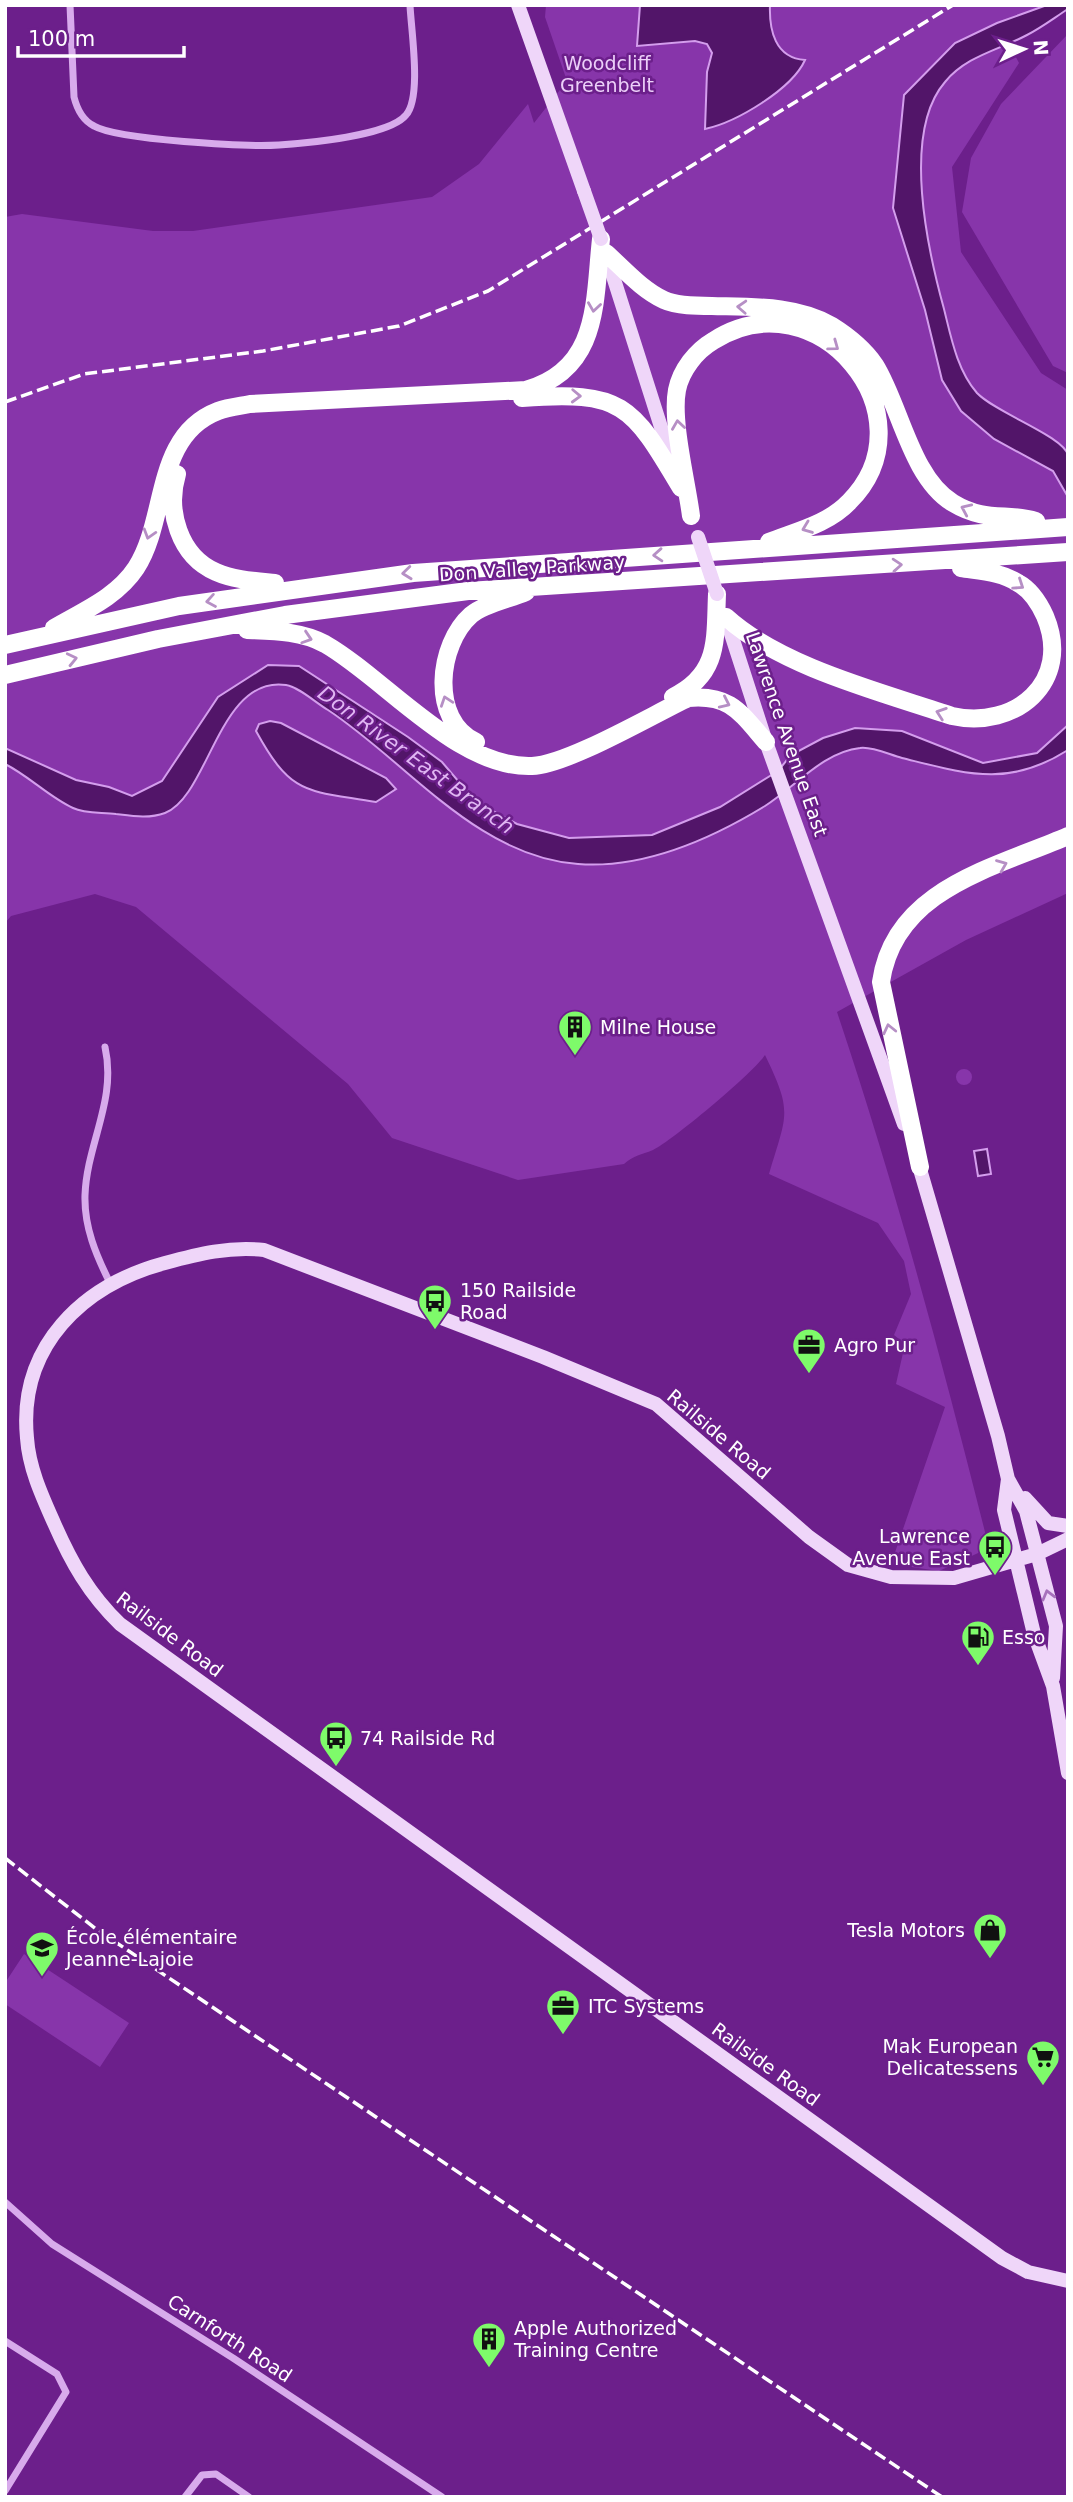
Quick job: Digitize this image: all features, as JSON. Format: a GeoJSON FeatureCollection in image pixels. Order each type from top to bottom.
{"type":"FeatureCollection","features":[{"type":"Feature","properties":{"kind":"highway"},"geometry":{"type":"LineString","coordinates":[[603,246],[643,286],[666,301],[698,306],[781,310],[802,313],[830,324],[853,341],[874,365],[913,449],[930,479],[952,503],[982,516],[1032,520],[1062,528]]}},
{"type":"Feature","properties":{"kind":"highway"},"geometry":{"type":"LineString","coordinates":[[39,637],[116,592],[136,567],[149,539],[173,456],[182,440],[197,424],[218,411],[250,404],[526,390],[558,376],[587,340],[595,307],[603,246]]}},
{"type":"Feature","properties":{"kind":"highway"},"geometry":{"type":"LineString","coordinates":[[691,516],[677,411],[677,390],[698,350],[722,335],[759,324],[789,325],[826,340],[856,364],[871,393],[877,421],[876,451],[866,477],[850,501],[828,520],[751,550]]}},
{"type":"Feature","properties":{"kind":"highway"},"geometry":{"type":"LineString","coordinates":[[303,586],[246,580],[214,571],[187,548],[174,522],[173,488],[187,448],[202,431],[242,416],[575,395],[608,402],[636,421],[681,488]]}},
{"type":"Feature","properties":{"kind":"highway","name":"Don Valley Parkway"},"geometry":{"type":"LineString","coordinates":[[5,645],[179,606],[303,586],[486,566],[1062,528]]}},
{"type":"Feature","properties":{"kind":"highway","name":"Don Valley Parkway"},"geometry":{"type":"LineString","coordinates":[[5,675],[158,639],[371,603],[468,591],[1068,552]]}},
{"type":"Feature","properties":{"kind":"highway"},"geometry":{"type":"LineString","coordinates":[[722,607],[756,641],[787,658],[952,716],[985,721],[1018,709],[1039,688],[1051,653],[1051,635],[1037,601],[1016,581],[1002,575],[930,563]]}},
{"type":"Feature","properties":{"kind":"highway"},"geometry":{"type":"LineString","coordinates":[[536,588],[474,613],[457,630],[445,659],[442,688],[451,715],[468,738],[502,754],[524,759],[556,753],[696,682],[707,669],[714,651],[722,607]]}},
{"type":"Feature","properties":{"kind":"highway"},"geometry":{"type":"LineString","coordinates":[[215,629],[281,631],[324,644],[475,752],[509,765],[534,766],[559,761],[688,698],[708,696],[723,700],[739,710],[766,742]]}},
{"type":"Feature","properties":{"kind":"highway"},"geometry":{"type":"LineString","coordinates":[[920,1167],[881,982],[883,967],[897,933],[918,908],[947,886],[1068,836]]}},
{"type":"Feature","properties":{"kind":"street"},"geometry":{"type":"LineString","coordinates":[[70,5],[74,97],[78,110],[95,127],[158,137],[278,145],[373,132],[396,124],[407,115],[414,93],[410,5]]}},
{"type":"Feature","properties":{"kind":"street","name":"Lawrence Avenue East"},"geometry":{"type":"LineString","coordinates":[[518,5],[603,246],[766,742],[920,1167],[1008,1479],[1026,1511],[1056,1626],[1053,1686]]}},
{"type":"Feature","properties":{"kind":"street"},"geometry":{"type":"LineString","coordinates":[[105,1047],[109,1088],[88,1176],[85,1206],[91,1238],[110,1283]]}},
{"type":"Feature","properties":{"kind":"street","name":"Railside Road"},"geometry":{"type":"LineString","coordinates":[[1068,1539],[1015,1561],[939,1580],[881,1575],[848,1565],[809,1537],[656,1404],[543,1357],[264,1250],[243,1248],[201,1254],[149,1267],[110,1283],[71,1313],[56,1331],[34,1376],[27,1417],[29,1454],[37,1483],[71,1562],[100,1604],[142,1640],[1002,2258],[1028,2272],[1068,2281]]}},
{"type":"Feature","properties":{"kind":"street"},"geometry":{"type":"LineString","coordinates":[[1008,1479],[1048,1523],[1068,1526]]}},
{"type":"Feature","properties":{"kind":"street","name":"Lawrence Avenue East"},"geometry":{"type":"LineString","coordinates":[[1008,1479],[1004,1510],[1034,1634],[1053,1686],[1068,1773]]}},
{"type":"Feature","properties":{"kind":"street","name":"Carnforth Road"},"geometry":{"type":"LineString","coordinates":[[5,2202],[52,2244],[245,2366],[442,2497]]}},
{"type":"Feature","properties":{"kind":"street"},"geometry":{"type":"LineString","coordinates":[[5,2341],[57,2374],[66,2392],[5,2491]]}},
{"type":"Feature","properties":{"kind":"street"},"geometry":{"type":"LineString","coordinates":[[185,2497],[202,2475],[216,2474],[249,2497]]}},
{"type":"Feature","properties":{"kind":"green space","name":"Woodcliff Greenbelt"},"geometry":{"type":"Polygon","coordinates":[[[546,5],[1047,5],[998,23],[1019,63],[952,167],[961,252],[1041,373],[1068,390],[1068,893],[966,940],[837,1012],[918,1278],[989,1548],[939,1571],[891,1564],[945,1407],[896,1384],[905,1344],[894,1335],[911,1294],[904,1261],[878,1223],[769,1174],[784,1113],[780,1089],[765,1055],[712,1106],[653,1150],[624,1164],[518,1180],[392,1138],[348,1084],[136,907],[95,894],[11,916],[5,923],[5,217],[22,214],[153,231],[193,231],[432,197],[479,164],[528,104],[534,123],[567,81],[545,17],[546,5]]]}},
{"type":"Feature","properties":{"kind":"green space"},"geometry":{"type":"Polygon","coordinates":[[[1068,34],[1068,373],[1053,366],[962,212],[971,158],[1001,104],[1068,34]]]}},
{"type":"Feature","properties":{"kind":"green space"},"geometry":{"type":"Polygon","coordinates":[[[961,1069],[967,1069],[972,1077],[970,1083],[961,1085],[956,1080],[956,1074],[961,1069]]]}},
{"type":"Feature","properties":{"kind":"green space"},"geometry":{"type":"Polygon","coordinates":[[[24,1954],[129,2023],[100,2067],[5,2004],[5,1983],[24,1954]]]}},
{"type":"Feature","properties":{"kind":"water"},"geometry":{"type":"Polygon","coordinates":[[[640,5],[770,5],[773,33],[780,48],[795,58],[805,60],[788,82],[762,103],[732,119],[705,129],[707,72],[712,53],[707,44],[695,41],[637,46],[640,5]]]}},
{"type":"Feature","properties":{"kind":"water"},"geometry":{"type":"Polygon","coordinates":[[[1047,5],[1068,5],[1068,9],[1032,32],[973,60],[953,73],[945,82],[932,104],[924,131],[922,193],[931,256],[952,342],[964,374],[986,401],[1042,432],[1063,448],[1069,460],[1068,497],[1053,471],[994,439],[961,411],[942,380],[925,310],[893,208],[904,95],[955,43],[997,23],[1047,5]]]}},
{"type":"Feature","properties":{"kind":"water","name":"Don River East Branch"},"geometry":{"type":"Polygon","coordinates":[[[268,665],[299,666],[408,737],[442,762],[476,802],[517,824],[569,838],[652,835],[720,807],[778,771],[791,755],[823,738],[855,728],[902,731],[983,763],[1037,753],[1068,725],[1068,750],[1026,770],[987,774],[947,769],[870,748],[847,751],[822,763],[765,806],[722,830],[651,857],[602,864],[578,864],[542,858],[507,844],[475,826],[357,731],[302,692],[286,685],[263,687],[245,698],[230,717],[180,802],[159,815],[134,816],[78,810],[5,764],[5,748],[76,780],[109,787],[132,796],[162,781],[218,697],[268,665]]]}},
{"type":"Feature","properties":{"kind":"water"},"geometry":{"type":"Polygon","coordinates":[[[270,721],[281,723],[386,778],[396,789],[376,802],[317,792],[304,787],[280,768],[256,731],[259,724],[270,721]]]}},
{"type":"Feature","properties":{"kind":"water"},"geometry":{"type":"Polygon","coordinates":[[[987,1149],[991,1174],[978,1176],[974,1151],[987,1149]]]}},
{"type":"Feature","properties":{"kind":"railway"},"geometry":{"type":"LineString","coordinates":[[5,402],[84,374],[263,351],[399,326],[488,291],[953,5]]}},
{"type":"Feature","properties":{"kind":"railway"},"geometry":{"type":"LineString","coordinates":[[5,1858],[96,1929],[942,2497]]}},
{"type":"Feature","properties":{"kind":"place","name":"Milne House"},"geometry":{"type":"Point","coordinates":[575,1057]}},
{"type":"Feature","properties":{"kind":"place","name":"150 Railside Road"},"geometry":{"type":"Point","coordinates":[435,1331]}},
{"type":"Feature","properties":{"kind":"place","name":"Agro Pur"},"geometry":{"type":"Point","coordinates":[809,1375]}},
{"type":"Feature","properties":{"kind":"place","name":"Lawrence Avenue East"},"geometry":{"type":"Point","coordinates":[995,1577]}},
{"type":"Feature","properties":{"kind":"place","name":"Esso"},"geometry":{"type":"Point","coordinates":[978,1667]}},
{"type":"Feature","properties":{"kind":"place","name":"74 Railside Rd"},"geometry":{"type":"Point","coordinates":[336,1768]}},
{"type":"Feature","properties":{"kind":"place","name":"Tesla Motors"},"geometry":{"type":"Point","coordinates":[990,1960]}},
{"type":"Feature","properties":{"kind":"place","name":"École élémentaire Jeanne-Lajoie"},"geometry":{"type":"Point","coordinates":[42,1978]}},
{"type":"Feature","properties":{"kind":"place","name":"ITC Systems"},"geometry":{"type":"Point","coordinates":[563,2036]}},
{"type":"Feature","properties":{"kind":"place","name":"Mak European Delicatessens"},"geometry":{"type":"Point","coordinates":[1043,2087]}},
{"type":"Feature","properties":{"kind":"place","name":"Apple Authorized Training Centre"},"geometry":{"type":"Point","coordinates":[489,2369]}}]}
